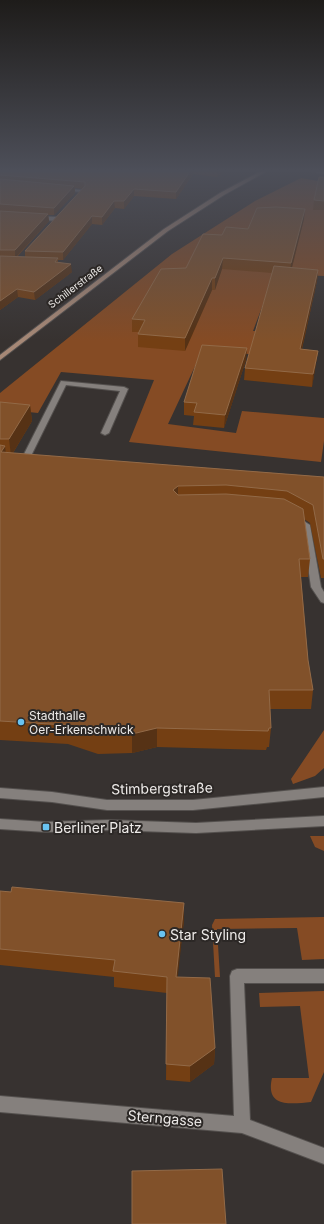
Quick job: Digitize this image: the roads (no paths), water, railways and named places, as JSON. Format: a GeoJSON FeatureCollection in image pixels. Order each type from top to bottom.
{"type":"FeatureCollection","features":[{"type":"Feature","properties":{"kind":"main road","name":"Schillerstraße"},"geometry":{"type":"LineString","coordinates":[[0,358],[170,227]]}},
{"type":"Feature","properties":{"kind":"street"},"geometry":{"type":"LineString","coordinates":[[24,462],[64,382],[124,389],[105,433]]}},
{"type":"Feature","properties":{"kind":"street"},"geometry":{"type":"LineString","coordinates":[[286,513],[306,525],[316,587],[324,600]]}},
{"type":"Feature","properties":{"kind":"street","name":"Stimbergstraße"},"geometry":{"type":"LineString","coordinates":[[0,793],[52,797],[107,805],[193,805],[324,792]]}},
{"type":"Feature","properties":{"kind":"street"},"geometry":{"type":"LineString","coordinates":[[0,824],[46,827],[109,825],[196,828],[324,821]]}},
{"type":"Feature","properties":{"kind":"street"},"geometry":{"type":"LineString","coordinates":[[242,1125],[237,976],[324,976]]}},
{"type":"Feature","properties":{"kind":"street","name":"Sterngasse"},"geometry":{"type":"LineString","coordinates":[[0,1104],[242,1125],[324,1156]]}},
{"type":"Feature","properties":{"kind":"place","name":"Stadthalle Oer-Erkenschwick"},"geometry":{"type":"Point","coordinates":[21,722]}},
{"type":"Feature","properties":{"kind":"place","name":"Berliner Platz"},"geometry":{"type":"Point","coordinates":[46,827]}},
{"type":"Feature","properties":{"kind":"place","name":"Star Styling"},"geometry":{"type":"Point","coordinates":[162,934]}}]}
